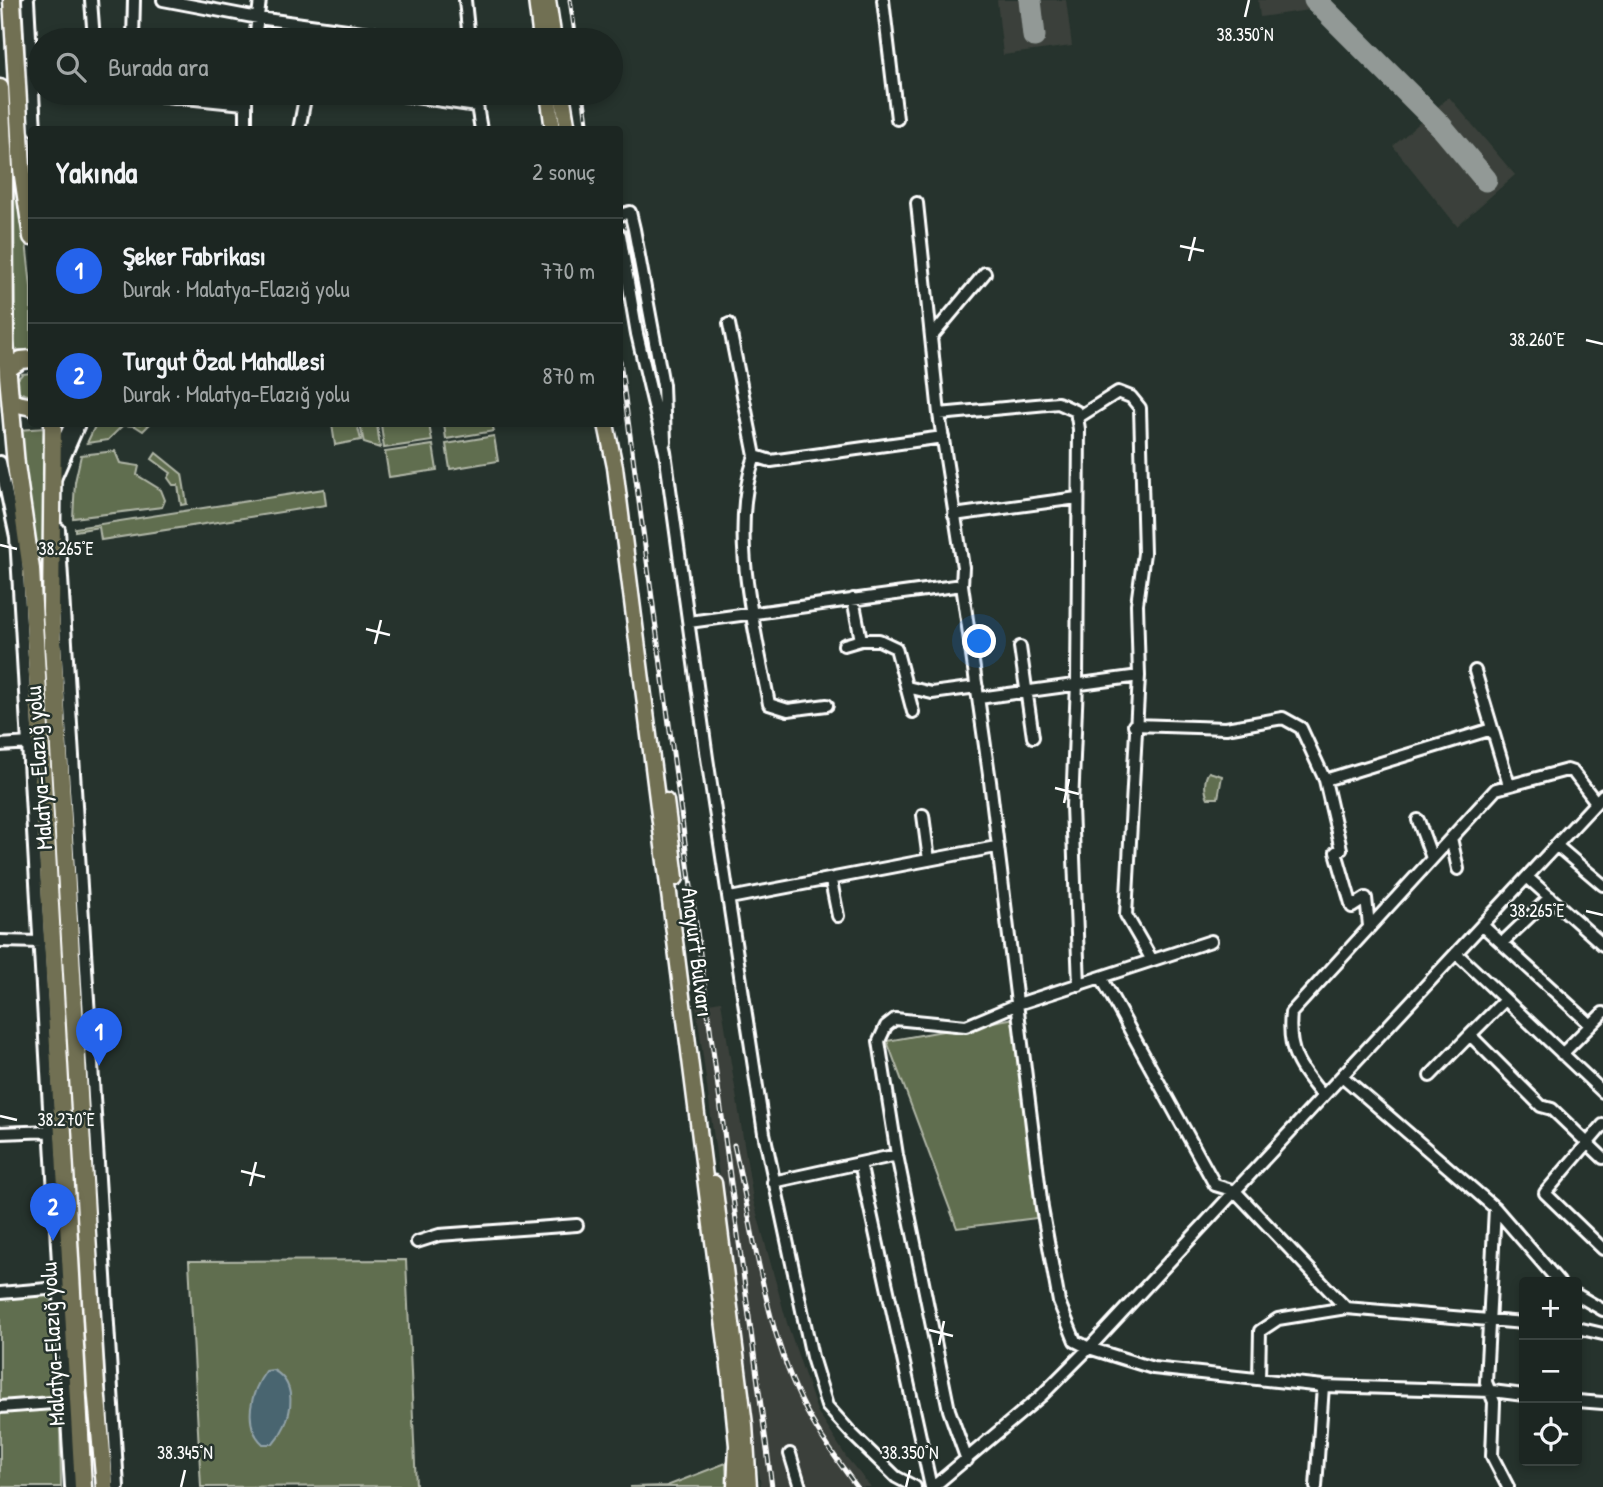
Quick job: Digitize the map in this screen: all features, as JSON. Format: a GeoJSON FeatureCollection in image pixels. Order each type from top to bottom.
{"type":"FeatureCollection","features":[{"type":"Feature","properties":{"kind":"highway"},"geometry":{"type":"LineString","coordinates":[[12,0],[22,169],[28,210]]}},
{"type":"Feature","properties":{"kind":"highway"},"geometry":{"type":"LineString","coordinates":[[0,88],[4,167],[4,371]]}},
{"type":"Feature","properties":{"kind":"highway"},"geometry":{"type":"LineString","coordinates":[[4,371],[20,360],[28,359]]}},
{"type":"Feature","properties":{"kind":"highway","name":"Malatya-Elazığ yolu"},"geometry":{"type":"LineString","coordinates":[[4,371],[8,464],[31,569],[83,1487]]}},
{"type":"Feature","properties":{"kind":"highway"},"geometry":{"type":"LineString","coordinates":[[6,404],[28,407]]}},
{"type":"Feature","properties":{"kind":"highway","name":"Malatya-Elazığ yolu"},"geometry":{"type":"LineString","coordinates":[[53,427],[50,561],[52,624],[96,1387],[105,1487]]}},
{"type":"Feature","properties":{"kind":"highway"},"geometry":{"type":"LineString","coordinates":[[8,464],[16,537]]}},
{"type":"Feature","properties":{"kind":"main road"},"geometry":{"type":"LineString","coordinates":[[536,0],[540,28]]}},
{"type":"Feature","properties":{"kind":"main road"},"geometry":{"type":"LineString","coordinates":[[548,0],[552,28]]}},
{"type":"Feature","properties":{"kind":"main road"},"geometry":{"type":"LineString","coordinates":[[549,105],[552,126]]}},
{"type":"Feature","properties":{"kind":"main road"},"geometry":{"type":"LineString","coordinates":[[564,105],[567,126]]}},
{"type":"Feature","properties":{"kind":"main road","name":"Anayurt Bulvarı"},"geometry":{"type":"LineString","coordinates":[[607,427],[615,467],[728,1362],[737,1445],[735,1487]]}},
{"type":"Feature","properties":{"kind":"main road","name":"Anayurt Bulvarı"},"geometry":{"type":"LineString","coordinates":[[617,427],[746,1425],[748,1487]]}},
{"type":"Feature","properties":{"kind":"street"},"geometry":{"type":"LineString","coordinates":[[28,0],[31,28]]}},
{"type":"Feature","properties":{"kind":"street"},"geometry":{"type":"LineString","coordinates":[[92,0],[93,28]]}},
{"type":"Feature","properties":{"kind":"street"},"geometry":{"type":"LineString","coordinates":[[133,28],[134,0]]}},
{"type":"Feature","properties":{"kind":"street"},"geometry":{"type":"LineString","coordinates":[[163,0],[258,18],[332,28]]}},
{"type":"Feature","properties":{"kind":"street"},"geometry":{"type":"LineString","coordinates":[[257,28],[260,0]]}},
{"type":"Feature","properties":{"kind":"street"},"geometry":{"type":"LineString","coordinates":[[465,0],[468,28]]}},
{"type":"Feature","properties":{"kind":"street"},"geometry":{"type":"LineString","coordinates":[[883,0],[897,119]]}},
{"type":"Feature","properties":{"kind":"street"},"geometry":{"type":"LineString","coordinates":[[35,126],[36,105]]}},
{"type":"Feature","properties":{"kind":"street"},"geometry":{"type":"LineString","coordinates":[[245,105],[246,126]]}},
{"type":"Feature","properties":{"kind":"street"},"geometry":{"type":"LineString","coordinates":[[300,126],[304,105]]}},
{"type":"Feature","properties":{"kind":"street"},"geometry":{"type":"LineString","coordinates":[[470,105],[477,106],[480,126]]}},
{"type":"Feature","properties":{"kind":"street"},"geometry":{"type":"LineString","coordinates":[[916,203],[933,335],[939,414],[963,567],[962,585],[978,692],[1042,1208],[1059,1302],[1075,1340],[1089,1348],[1153,1368],[1324,1386],[1492,1391],[1519,1394]]}},
{"type":"Feature","properties":{"kind":"street"},"geometry":{"type":"LineString","coordinates":[[625,214],[634,229],[663,385],[665,452]]}},
{"type":"Feature","properties":{"kind":"street"},"geometry":{"type":"LineString","coordinates":[[623,234],[634,229]]}},
{"type":"Feature","properties":{"kind":"street"},"geometry":{"type":"LineString","coordinates":[[623,252],[637,334],[665,452],[773,1182],[812,1357],[827,1406],[896,1477],[915,1487]]}},
{"type":"Feature","properties":{"kind":"street"},"geometry":{"type":"LineString","coordinates":[[933,335],[985,273]]}},
{"type":"Feature","properties":{"kind":"street"},"geometry":{"type":"LineString","coordinates":[[729,324],[755,456],[746,480],[749,614],[769,705],[788,710],[827,705]]}},
{"type":"Feature","properties":{"kind":"street"},"geometry":{"type":"LineString","coordinates":[[0,348],[4,371]]}},
{"type":"Feature","properties":{"kind":"street"},"geometry":{"type":"LineString","coordinates":[[1077,418],[1118,392],[1131,397],[1140,408],[1139,456],[1144,553],[1138,604],[1139,676],[1134,725],[1126,915],[1152,960]]}},
{"type":"Feature","properties":{"kind":"street"},"geometry":{"type":"LineString","coordinates":[[939,414],[1058,403],[1076,411],[1077,682],[1072,806],[1079,985]]}},
{"type":"Feature","properties":{"kind":"street"},"geometry":{"type":"LineString","coordinates":[[53,461],[70,427]]}},
{"type":"Feature","properties":{"kind":"street"},"geometry":{"type":"LineString","coordinates":[[78,427],[53,493],[59,526],[118,1487]]}},
{"type":"Feature","properties":{"kind":"street"},"geometry":{"type":"LineString","coordinates":[[755,456],[771,461],[943,437]]}},
{"type":"Feature","properties":{"kind":"street"},"geometry":{"type":"LineString","coordinates":[[954,515],[1077,498]]}},
{"type":"Feature","properties":{"kind":"street"},"geometry":{"type":"LineString","coordinates":[[16,537],[71,1487]]}},
{"type":"Feature","properties":{"kind":"street"},"geometry":{"type":"LineString","coordinates":[[689,622],[962,585]]}},
{"type":"Feature","properties":{"kind":"street"},"geometry":{"type":"LineString","coordinates":[[853,599],[861,640]]}},
{"type":"Feature","properties":{"kind":"street"},"geometry":{"type":"LineString","coordinates":[[844,645],[861,640],[879,640],[897,648],[913,712]]}},
{"type":"Feature","properties":{"kind":"street"},"geometry":{"type":"LineString","coordinates":[[1020,647],[1033,737]]}},
{"type":"Feature","properties":{"kind":"street"},"geometry":{"type":"LineString","coordinates":[[1475,671],[1509,785]]}},
{"type":"Feature","properties":{"kind":"street"},"geometry":{"type":"LineString","coordinates":[[907,687],[932,693],[1026,692],[1077,682],[1139,676]]}},
{"type":"Feature","properties":{"kind":"street"},"geometry":{"type":"LineString","coordinates":[[1134,725],[1226,728],[1283,718],[1301,728],[1325,780],[1340,849],[1336,852],[1352,906],[1366,898],[1369,926]]}},
{"type":"Feature","properties":{"kind":"street"},"geometry":{"type":"LineString","coordinates":[[1325,780],[1492,729]]}},
{"type":"Feature","properties":{"kind":"street"},"geometry":{"type":"LineString","coordinates":[[0,745],[30,743]]}},
{"type":"Feature","properties":{"kind":"street"},"geometry":{"type":"LineString","coordinates":[[860,1163],[932,1487],[967,1460],[1089,1348],[1600,799],[1573,772],[1567,770],[1496,789],[1291,1013],[1289,1035],[1298,1066],[1323,1096]]}},
{"type":"Feature","properties":{"kind":"street"},"geometry":{"type":"LineString","coordinates":[[923,815],[929,860]]}},
{"type":"Feature","properties":{"kind":"street"},"geometry":{"type":"LineString","coordinates":[[1418,820],[1432,858]]}},
{"type":"Feature","properties":{"kind":"street"},"geometry":{"type":"LineString","coordinates":[[1451,838],[1458,869]]}},
{"type":"Feature","properties":{"kind":"street"},"geometry":{"type":"LineString","coordinates":[[1556,845],[1603,885]]}},
{"type":"Feature","properties":{"kind":"street"},"geometry":{"type":"LineString","coordinates":[[730,898],[831,881],[996,847]]}},
{"type":"Feature","properties":{"kind":"street"},"geometry":{"type":"LineString","coordinates":[[1527,877],[1603,945]]}},
{"type":"Feature","properties":{"kind":"street"},"geometry":{"type":"LineString","coordinates":[[831,881],[838,916]]}},
{"type":"Feature","properties":{"kind":"street"},"geometry":{"type":"LineString","coordinates":[[1502,943],[1550,897]]}},
{"type":"Feature","properties":{"kind":"street"},"geometry":{"type":"LineString","coordinates":[[1482,925],[1591,1024]]}},
{"type":"Feature","properties":{"kind":"street"},"geometry":{"type":"LineString","coordinates":[[0,940],[41,942]]}},
{"type":"Feature","properties":{"kind":"street"},"geometry":{"type":"LineString","coordinates":[[967,1460],[949,1410],[897,1155],[879,1041],[886,1026],[895,1019],[907,1019],[967,1026],[1018,1004],[1211,941]]}},
{"type":"Feature","properties":{"kind":"street"},"geometry":{"type":"LineString","coordinates":[[1456,953],[1603,1093]]}},
{"type":"Feature","properties":{"kind":"street"},"geometry":{"type":"LineString","coordinates":[[1101,977],[1215,1185],[1235,1191],[1346,1308]]}},
{"type":"Feature","properties":{"kind":"street"},"geometry":{"type":"LineString","coordinates":[[1430,1076],[1505,1000]]}},
{"type":"Feature","properties":{"kind":"street"},"geometry":{"type":"LineString","coordinates":[[1562,1054],[1603,1013]]}},
{"type":"Feature","properties":{"kind":"street"},"geometry":{"type":"LineString","coordinates":[[1471,1035],[1541,1106],[1552,1110],[1603,1158]]}},
{"type":"Feature","properties":{"kind":"street"},"geometry":{"type":"LineString","coordinates":[[1342,1076],[1495,1208],[1555,1277]]}},
{"type":"Feature","properties":{"kind":"street"},"geometry":{"type":"LineString","coordinates":[[1603,1125],[1545,1193],[1603,1249]]}},
{"type":"Feature","properties":{"kind":"street"},"geometry":{"type":"LineString","coordinates":[[0,1133],[52,1131]]}},
{"type":"Feature","properties":{"kind":"street"},"geometry":{"type":"LineString","coordinates":[[773,1182],[897,1155]]}},
{"type":"Feature","properties":{"kind":"street"},"geometry":{"type":"LineString","coordinates":[[1495,1208],[1486,1382],[1492,1391],[1492,1456],[1508,1487]]}},
{"type":"Feature","properties":{"kind":"street"},"geometry":{"type":"LineString","coordinates":[[417,1242],[439,1235],[577,1226]]}},
{"type":"Feature","properties":{"kind":"street"},"geometry":{"type":"LineString","coordinates":[[0,1293],[59,1288]]}},
{"type":"Feature","properties":{"kind":"street"},"geometry":{"type":"LineString","coordinates":[[1582,1298],[1603,1310]]}},
{"type":"Feature","properties":{"kind":"street"},"geometry":{"type":"LineString","coordinates":[[1259,1379],[1260,1331],[1278,1319],[1346,1308],[1519,1323]]}},
{"type":"Feature","properties":{"kind":"street"},"geometry":{"type":"LineString","coordinates":[[1582,1329],[1603,1334]]}},
{"type":"Feature","properties":{"kind":"street"},"geometry":{"type":"LineString","coordinates":[[1317,1487],[1324,1386]]}},
{"type":"Feature","properties":{"kind":"street"},"geometry":{"type":"LineString","coordinates":[[1582,1401],[1603,1403]]}},
{"type":"Feature","properties":{"kind":"street"},"geometry":{"type":"LineString","coordinates":[[0,1407],[66,1402]]}},
{"type":"Feature","properties":{"kind":"street"},"geometry":{"type":"LineString","coordinates":[[790,1454],[800,1487]]}},
{"type":"Feature","properties":{"kind":"shaded area"},"geometry":{"type":"Polygon","coordinates":[[[997,0],[1066,0],[1072,46],[1003,55],[997,0]]]}},
{"type":"Feature","properties":{"kind":"shaded area"},"geometry":{"type":"Polygon","coordinates":[[[1258,0],[1329,0],[1330,7],[1260,17],[1258,0]]]}},
{"type":"Feature","properties":{"kind":"shaded area"},"geometry":{"type":"Polygon","coordinates":[[[1449,97],[1515,175],[1457,226],[1393,146],[1449,97]]]}},
{"type":"Feature","properties":{"kind":"shaded area"},"geometry":{"type":"Polygon","coordinates":[[[721,1001],[753,1199],[787,1323],[817,1411],[847,1458],[871,1487],[761,1487],[696,1005],[721,1001]]]}},
{"type":"Feature","properties":{"kind":"green space"},"geometry":{"type":"Polygon","coordinates":[[[14,168],[18,168],[28,260],[28,350],[15,350],[14,168]]]}},
{"type":"Feature","properties":{"kind":"green space"},"geometry":{"type":"Polygon","coordinates":[[[28,373],[28,395],[18,392],[17,380],[22,374],[28,373]]]}},
{"type":"Feature","properties":{"kind":"green space"},"geometry":{"type":"Polygon","coordinates":[[[95,427],[121,427],[108,440],[87,443],[95,427]]]}},
{"type":"Feature","properties":{"kind":"green space"},"geometry":{"type":"Polygon","coordinates":[[[332,427],[358,427],[361,440],[335,445],[332,427]]]}},
{"type":"Feature","properties":{"kind":"green space"},"geometry":{"type":"Polygon","coordinates":[[[361,427],[377,427],[380,448],[364,443],[361,427]]]}},
{"type":"Feature","properties":{"kind":"green space"},"geometry":{"type":"Polygon","coordinates":[[[381,427],[430,427],[432,441],[384,448],[381,427]]]}},
{"type":"Feature","properties":{"kind":"green space"},"geometry":{"type":"Polygon","coordinates":[[[444,427],[493,427],[494,431],[446,439],[444,427]]]}},
{"type":"Feature","properties":{"kind":"green space"},"geometry":{"type":"Polygon","coordinates":[[[44,428],[44,604],[40,606],[19,430],[44,428]]]}},
{"type":"Feature","properties":{"kind":"green space"},"geometry":{"type":"Polygon","coordinates":[[[494,436],[498,461],[450,469],[446,444],[494,436]]]}},
{"type":"Feature","properties":{"kind":"green space"},"geometry":{"type":"Polygon","coordinates":[[[433,445],[437,470],[389,477],[385,452],[433,445]]]}},
{"type":"Feature","properties":{"kind":"green space"},"geometry":{"type":"Polygon","coordinates":[[[115,451],[120,463],[139,466],[137,475],[161,490],[165,500],[162,507],[73,518],[75,482],[81,455],[115,451]]]}},
{"type":"Feature","properties":{"kind":"green space"},"geometry":{"type":"Polygon","coordinates":[[[156,453],[182,474],[187,504],[181,505],[178,485],[173,485],[168,478],[171,473],[152,459],[156,453]]]}},
{"type":"Feature","properties":{"kind":"green space"},"geometry":{"type":"Polygon","coordinates":[[[324,489],[326,505],[101,540],[99,527],[75,531],[75,528],[324,489]]]}},
{"type":"Feature","properties":{"kind":"green space"},"geometry":{"type":"Polygon","coordinates":[[[1209,772],[1222,776],[1218,798],[1208,798],[1205,781],[1209,772]]]}},
{"type":"Feature","properties":{"kind":"green space"},"geometry":{"type":"Polygon","coordinates":[[[1015,1018],[1037,1218],[957,1228],[887,1041],[1015,1018]]]}},
{"type":"Feature","properties":{"kind":"green space"},"geometry":{"type":"Polygon","coordinates":[[[406,1260],[416,1486],[201,1487],[189,1261],[406,1260]]]}},
{"type":"Feature","properties":{"kind":"green space"},"geometry":{"type":"Polygon","coordinates":[[[42,1293],[52,1300],[59,1341],[61,1487],[0,1487],[0,1299],[42,1293]]]}},
{"type":"Feature","properties":{"kind":"green space"},"geometry":{"type":"Polygon","coordinates":[[[726,1463],[727,1487],[630,1487],[667,1486],[726,1463]]]}},
{"type":"Feature","properties":{"kind":"water"},"geometry":{"type":"Polygon","coordinates":[[[273,1370],[287,1385],[290,1405],[285,1426],[279,1436],[273,1444],[263,1444],[252,1427],[251,1408],[261,1379],[266,1371],[273,1370]]]}},
{"type":"Feature","properties":{"kind":"taxiway"},"geometry":{"type":"LineString","coordinates":[[1030,0],[1034,36]]}},
{"type":"Feature","properties":{"kind":"taxiway"},"geometry":{"type":"LineString","coordinates":[[1315,0],[1440,125],[1486,180]]}},
{"type":"Feature","properties":{"kind":"railway"},"geometry":{"type":"LineString","coordinates":[[570,0],[574,28]]}},
{"type":"Feature","properties":{"kind":"railway"},"geometry":{"type":"LineString","coordinates":[[585,105],[587,126]]}},
{"type":"Feature","properties":{"kind":"railway"},"geometry":{"type":"LineString","coordinates":[[623,383],[772,1487]]}},
{"type":"Feature","properties":{"kind":"railway"},"geometry":{"type":"LineString","coordinates":[[734,1145],[762,1281],[781,1349],[807,1412],[857,1487]]}},
{"type":"Feature","properties":{"kind":"place","name":"Şeker Fabrikası"},"geometry":{"type":"Point","coordinates":[99,1066]}},
{"type":"Feature","properties":{"kind":"place","name":"Turgut Özal Mahallesi"},"geometry":{"type":"Point","coordinates":[53,1241]}}]}
